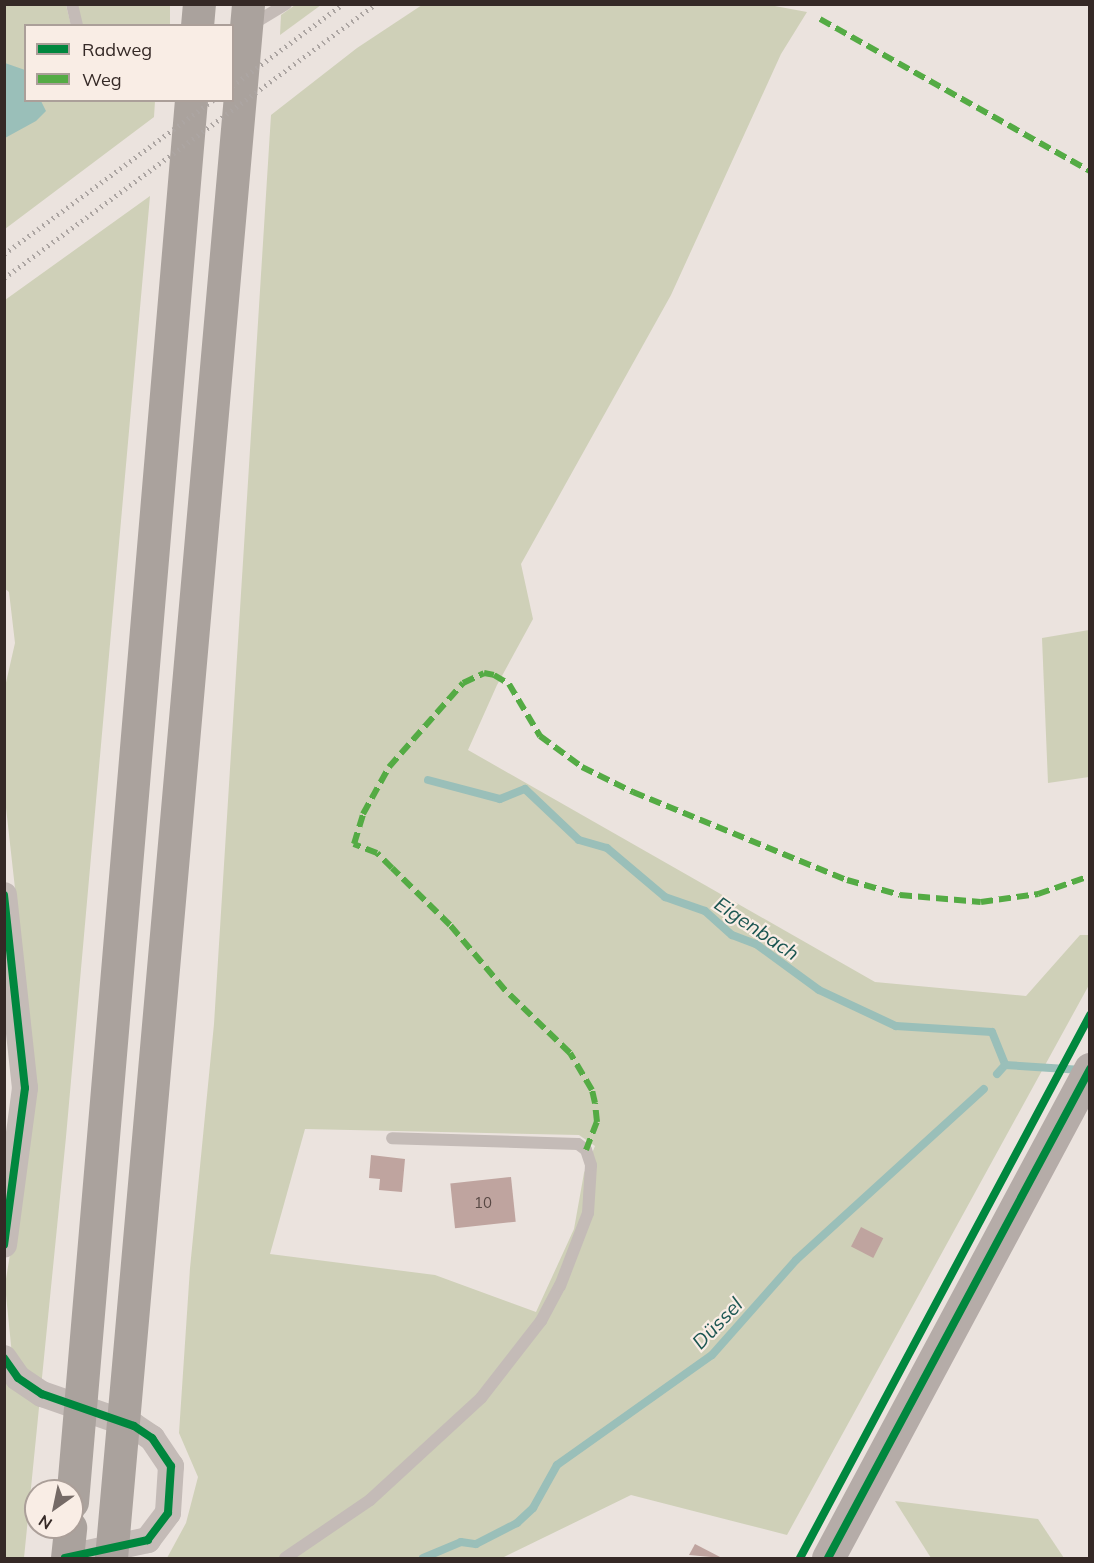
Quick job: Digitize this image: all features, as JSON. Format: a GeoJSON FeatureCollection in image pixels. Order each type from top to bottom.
{"type":"FeatureCollection","features":[{"type":"Feature","properties":{"kind":"highway"},"geometry":{"type":"LineString","coordinates":[[198,24],[199,4]]}},
{"type":"Feature","properties":{"kind":"highway"},"geometry":{"type":"LineString","coordinates":[[111,1558],[140,1266],[248,4]]}},
{"type":"Feature","properties":{"kind":"highway"},"geometry":{"type":"LineString","coordinates":[[74,1479],[191,102]]}},
{"type":"Feature","properties":{"kind":"highway"},"geometry":{"type":"LineString","coordinates":[[66,1558],[68,1539]]}},
{"type":"Feature","properties":{"kind":"main road"},"geometry":{"type":"LineString","coordinates":[[828,1558],[1085,1077]]}},
{"type":"Feature","properties":{"kind":"street"},"geometry":{"type":"LineString","coordinates":[[4,895],[25,1088],[4,1245]]}},
{"type":"Feature","properties":{"kind":"street"},"geometry":{"type":"LineString","coordinates":[[4,1358],[18,1378],[42,1394],[134,1426],[152,1438],[171,1466],[168,1513],[148,1540],[66,1558]]}},
{"type":"Feature","properties":{"kind":"lane"},"geometry":{"type":"LineString","coordinates":[[72,4],[77,24]]}},
{"type":"Feature","properties":{"kind":"lane"},"geometry":{"type":"LineString","coordinates":[[234,36],[286,4]]}},
{"type":"Feature","properties":{"kind":"lane"},"geometry":{"type":"LineString","coordinates":[[285,1558],[385,1488],[481,1398],[541,1321],[560,1286],[588,1213],[591,1165],[586,1150],[578,1144],[392,1138]]}},
{"type":"Feature","properties":{"kind":"green space"},"geometry":{"type":"Polygon","coordinates":[[[764,4],[807,12],[781,54],[671,295],[521,564],[533,619],[497,685],[468,750],[875,982],[1026,996],[1080,935],[1089,935],[1089,985],[787,1535],[631,1495],[502,1558],[167,1558],[186,1523],[198,1477],[179,1433],[190,1268],[214,1024],[271,115],[357,48],[422,5],[764,4]],[[305,1129],[270,1254],[435,1275],[536,1312],[574,1229],[584,1173],[595,1146],[579,1135],[305,1129]]]}},
{"type":"Feature","properties":{"kind":"green space"},"geometry":{"type":"Polygon","coordinates":[[[5,5],[66,5],[71,24],[24,24],[24,102],[155,102],[154,117],[5,229],[5,5]]]}},
{"type":"Feature","properties":{"kind":"green space"},"geometry":{"type":"Polygon","coordinates":[[[78,5],[170,5],[170,24],[78,24],[78,5]]]}},
{"type":"Feature","properties":{"kind":"green space"},"geometry":{"type":"Polygon","coordinates":[[[295,5],[321,5],[280,35],[281,15],[295,5]]]}},
{"type":"Feature","properties":{"kind":"green space"},"geometry":{"type":"Polygon","coordinates":[[[150,196],[66,1137],[32,1479],[24,1479],[24,1539],[26,1539],[24,1558],[5,1558],[4,1372],[15,1385],[5,1285],[14,1230],[23,960],[4,790],[5,687],[15,643],[9,592],[4,588],[5,300],[150,196]]]}},
{"type":"Feature","properties":{"kind":"green space"},"geometry":{"type":"Polygon","coordinates":[[[1089,630],[1089,777],[1048,783],[1042,638],[1089,630]]]}},
{"type":"Feature","properties":{"kind":"green space"},"geometry":{"type":"Polygon","coordinates":[[[895,1501],[1038,1519],[1064,1558],[931,1558],[895,1501]]]}},
{"type":"Feature","properties":{"kind":"water"},"geometry":{"type":"Polygon","coordinates":[[[5,63],[24,70],[24,102],[42,102],[46,111],[36,121],[5,138],[5,63]]]}},
{"type":"Feature","properties":{"kind":"building"},"geometry":{"type":"Polygon","coordinates":[[[371,1155],[405,1159],[402,1192],[379,1190],[380,1179],[369,1178],[371,1155]]]}},
{"type":"Feature","properties":{"kind":"building"},"geometry":{"type":"Polygon","coordinates":[[[511,1177],[516,1222],[455,1228],[450,1183],[511,1177]]]}},
{"type":"Feature","properties":{"kind":"building"},"geometry":{"type":"Polygon","coordinates":[[[861,1227],[883,1238],[873,1258],[851,1247],[861,1227]]]}},
{"type":"Feature","properties":{"kind":"building"},"geometry":{"type":"Polygon","coordinates":[[[695,1544],[722,1558],[689,1555],[695,1544]]]}},
{"type":"Feature","properties":{"kind":"waterway","name":"Eigenbach"},"geometry":{"type":"LineString","coordinates":[[428,780],[500,799],[525,789],[579,840],[607,848],[665,897],[705,911],[732,935],[756,944],[819,990],[896,1026],[992,1032],[1005,1065]]}},
{"type":"Feature","properties":{"kind":"waterway","name":"Düssel"},"geometry":{"type":"LineString","coordinates":[[997,1074],[1005,1065],[1082,1070]]}},
{"type":"Feature","properties":{"kind":"waterway","name":"Düssel"},"geometry":{"type":"LineString","coordinates":[[423,1558],[461,1542],[476,1544],[517,1523],[533,1508],[557,1465],[712,1355],[796,1260],[984,1089]]}},
{"type":"Feature","properties":{"kind":"railway"},"geometry":{"type":"LineString","coordinates":[[234,85],[343,4]]}},
{"type":"Feature","properties":{"kind":"railway"},"geometry":{"type":"LineString","coordinates":[[4,278],[376,4]]}},
{"type":"Feature","properties":{"kind":"railway"},"geometry":{"type":"LineString","coordinates":[[4,254],[210,102]]}},
{"type":"Feature","properties":{"kind":"marked path"},"geometry":{"type":"LineString","coordinates":[[820,19],[1090,171]]}},
{"type":"Feature","properties":{"kind":"marked path"},"geometry":{"type":"LineString","coordinates":[[586,1150],[597,1122],[595,1103],[592,1090],[570,1053],[505,990],[450,925],[377,853],[354,844],[363,814],[389,767],[463,683],[484,673],[494,675],[509,684],[540,736],[582,767],[633,792],[847,880],[900,895],[981,902],[1038,894],[1090,876]]}},
{"type":"Feature","properties":{"kind":"cycle path"},"geometry":{"type":"LineString","coordinates":[[4,895],[25,1088],[4,1245]]}},
{"type":"Feature","properties":{"kind":"cycle path"},"geometry":{"type":"LineString","coordinates":[[800,1558],[1090,1015]]}},
{"type":"Feature","properties":{"kind":"cycle path"},"geometry":{"type":"LineString","coordinates":[[828,1558],[1090,1069]]}},
{"type":"Feature","properties":{"kind":"cycle path"},"geometry":{"type":"LineString","coordinates":[[4,1358],[18,1378],[42,1394],[134,1426],[152,1438],[171,1466],[168,1513],[148,1540],[65,1558]]}}]}
